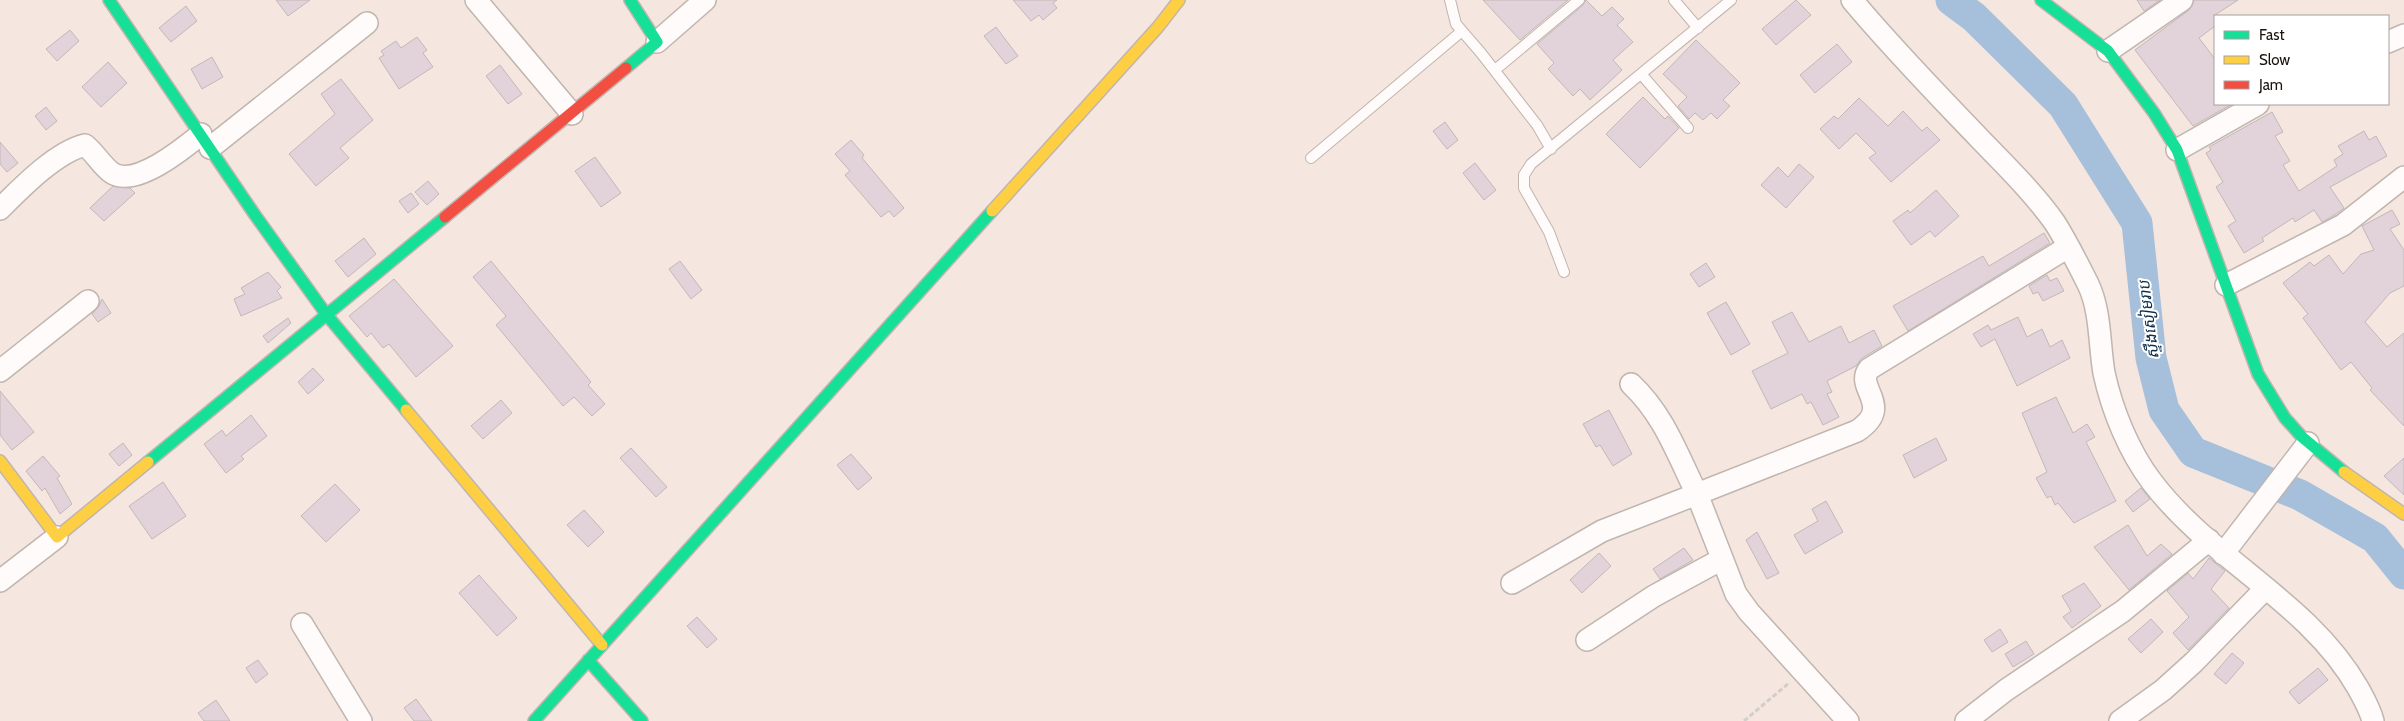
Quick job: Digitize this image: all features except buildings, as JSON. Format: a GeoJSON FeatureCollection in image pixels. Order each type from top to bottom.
{"type":"FeatureCollection","features":[{"type":"Feature","properties":{"kind":"main road"},"geometry":{"type":"LineString","coordinates":[[0,461],[46,526],[57,537],[657,42],[630,0]]}},
{"type":"Feature","properties":{"kind":"main road"},"geometry":{"type":"LineString","coordinates":[[534,721],[1158,27],[1179,0]]}},
{"type":"Feature","properties":{"kind":"main road"},"geometry":{"type":"LineString","coordinates":[[2041,0],[2108,50],[2154,113],[2177,150],[2264,388],[2287,421],[2331,463],[2404,514]]}},
{"type":"Feature","properties":{"kind":"main road"},"geometry":{"type":"LineString","coordinates":[[113,2],[205,141],[326,314],[574,614],[602,645]]}},
{"type":"Feature","properties":{"kind":"main road"},"geometry":{"type":"LineString","coordinates":[[588,660],[642,721]]}},
{"type":"Feature","properties":{"kind":"street"},"geometry":{"type":"LineString","coordinates":[[476,0],[572,114]]}},
{"type":"Feature","properties":{"kind":"street"},"geometry":{"type":"LineString","coordinates":[[657,42],[705,0]]}},
{"type":"Feature","properties":{"kind":"street"},"geometry":{"type":"LineString","coordinates":[[1852,0],[1913,69],[2026,187],[2055,224],[2089,286],[2100,332],[2105,374],[2120,424],[2151,482],[2216,547],[2314,629],[2346,667],[2370,710],[2373,721]]}},
{"type":"Feature","properties":{"kind":"street"},"geometry":{"type":"LineString","coordinates":[[2108,50],[2182,0]]}},
{"type":"Feature","properties":{"kind":"street"},"geometry":{"type":"LineString","coordinates":[[0,209],[41,171],[76,147],[85,145],[112,173],[133,177],[183,150],[205,141],[367,23]]}},
{"type":"Feature","properties":{"kind":"street"},"geometry":{"type":"LineString","coordinates":[[2389,42],[2404,35]]}},
{"type":"Feature","properties":{"kind":"street"},"geometry":{"type":"LineString","coordinates":[[2177,150],[2256,105]]}},
{"type":"Feature","properties":{"kind":"street"},"geometry":{"type":"LineString","coordinates":[[2226,284],[2343,225],[2404,177]]}},
{"type":"Feature","properties":{"kind":"street"},"geometry":{"type":"LineString","coordinates":[[1512,583],[1602,532],[1857,431],[1869,423],[1874,409],[1866,378],[1869,369],[2068,247]]}},
{"type":"Feature","properties":{"kind":"street"},"geometry":{"type":"LineString","coordinates":[[0,371],[88,300]]}},
{"type":"Feature","properties":{"kind":"street"},"geometry":{"type":"LineString","coordinates":[[1631,384],[1648,400],[1660,419],[1697,494],[1736,594],[1848,721]]}},
{"type":"Feature","properties":{"kind":"street"},"geometry":{"type":"LineString","coordinates":[[1966,721],[2006,690],[2216,547],[2248,520],[2308,443]]}},
{"type":"Feature","properties":{"kind":"street"},"geometry":{"type":"LineString","coordinates":[[0,581],[57,537]]}},
{"type":"Feature","properties":{"kind":"street"},"geometry":{"type":"LineString","coordinates":[[1587,640],[1654,596],[1722,559]]}},
{"type":"Feature","properties":{"kind":"street"},"geometry":{"type":"LineString","coordinates":[[2120,721],[2163,690],[2194,662],[2265,589]]}},
{"type":"Feature","properties":{"kind":"street"},"geometry":{"type":"LineString","coordinates":[[302,624],[361,721]]}},
{"type":"Feature","properties":{"kind":"lane"},"geometry":{"type":"LineString","coordinates":[[1450,0],[1456,24],[1537,125],[1551,149]]}},
{"type":"Feature","properties":{"kind":"lane"},"geometry":{"type":"LineString","coordinates":[[1494,70],[1579,0]]}},
{"type":"Feature","properties":{"kind":"lane"},"geometry":{"type":"LineString","coordinates":[[1674,0],[1698,28]]}},
{"type":"Feature","properties":{"kind":"lane"},"geometry":{"type":"LineString","coordinates":[[1564,272],[1549,232],[1522,183],[1524,175],[1531,164],[1642,75],[1731,0]]}},
{"type":"Feature","properties":{"kind":"lane"},"geometry":{"type":"LineString","coordinates":[[1311,158],[1462,31]]}},
{"type":"Feature","properties":{"kind":"lane"},"geometry":{"type":"LineString","coordinates":[[1642,75],[1688,128]]}},
{"type":"Feature","properties":{"kind":"path"},"geometry":{"type":"LineString","coordinates":[[1744,721],[1803,672]]}},
{"type":"Feature","properties":{"kind":"waterway","name":"ស្ទឹងសៀមរាប"},"geometry":{"type":"LineString","coordinates":[[1951,0],[1974,17],[2063,105],[2137,223],[2151,358],[2164,410],[2193,452],[2300,495],[2375,538],[2404,574]]}},
{"type":"Feature","properties":{"kind":"traffic: fast"},"geometry":{"type":"LineString","coordinates":[[109,0],[255,215],[326,314],[406,410]]}},
{"type":"Feature","properties":{"kind":"traffic: fast"},"geometry":{"type":"LineString","coordinates":[[626,68],[657,42],[630,0]]}},
{"type":"Feature","properties":{"kind":"traffic: fast"},"geometry":{"type":"LineString","coordinates":[[2041,0],[2108,51],[2154,113],[2177,150],[2258,374],[2285,418],[2302,437],[2344,472]]}},
{"type":"Feature","properties":{"kind":"traffic: fast"},"geometry":{"type":"LineString","coordinates":[[534,721],[992,211]]}},
{"type":"Feature","properties":{"kind":"traffic: fast"},"geometry":{"type":"LineString","coordinates":[[148,462],[445,217]]}},
{"type":"Feature","properties":{"kind":"traffic: fast"},"geometry":{"type":"LineString","coordinates":[[588,660],[642,721]]}},
{"type":"Feature","properties":{"kind":"traffic: slow"},"geometry":{"type":"LineString","coordinates":[[992,211],[1158,27],[1179,0]]}},
{"type":"Feature","properties":{"kind":"traffic: slow"},"geometry":{"type":"LineString","coordinates":[[406,410],[602,645]]}},
{"type":"Feature","properties":{"kind":"traffic: slow"},"geometry":{"type":"LineString","coordinates":[[0,461],[57,537],[148,462]]}},
{"type":"Feature","properties":{"kind":"traffic: slow"},"geometry":{"type":"LineString","coordinates":[[2344,472],[2404,514]]}},
{"type":"Feature","properties":{"kind":"traffic: jam"},"geometry":{"type":"LineString","coordinates":[[445,217],[626,68]]}}]}
